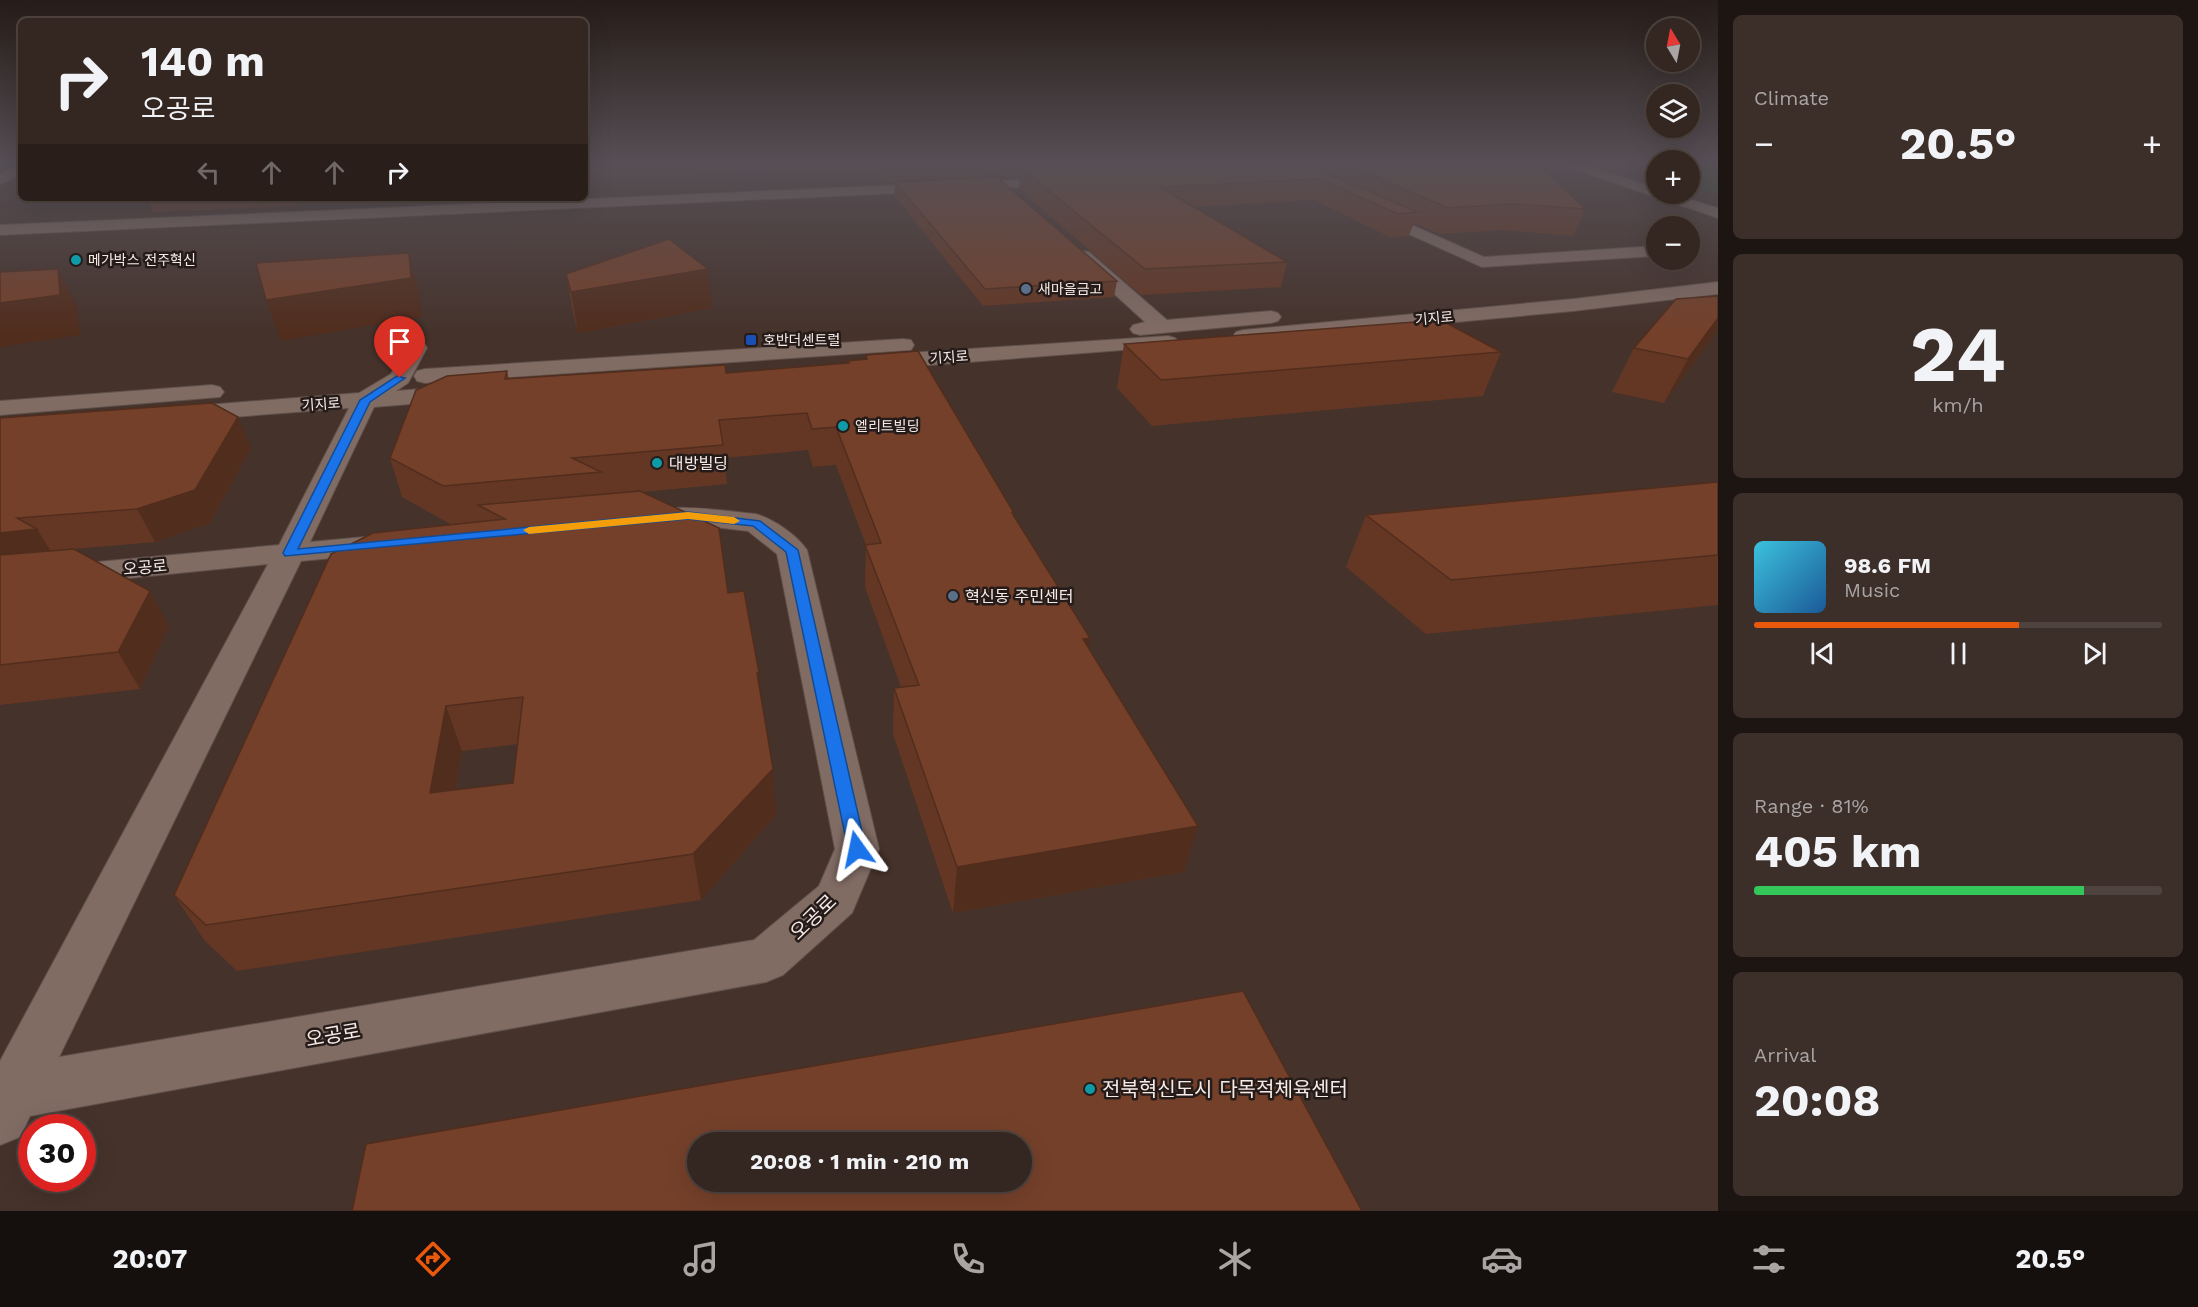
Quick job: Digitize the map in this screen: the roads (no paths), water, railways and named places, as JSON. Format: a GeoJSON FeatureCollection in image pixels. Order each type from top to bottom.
{"type":"FeatureCollection","features":[{"type":"Feature","properties":{"kind":"street"},"geometry":{"type":"LineString","coordinates":[[0,231],[194,220]]}},
{"type":"Feature","properties":{"kind":"street"},"geometry":{"type":"LineString","coordinates":[[1387,220],[1482,262],[1646,252]]}},
{"type":"Feature","properties":{"kind":"street"},"geometry":{"type":"LineString","coordinates":[[1073,248],[1162,327]]}},
{"type":"Feature","properties":{"kind":"street","name":"기지로"},"geometry":{"type":"LineString","coordinates":[[0,408],[400,378],[1162,327],[1718,273]]}},
{"type":"Feature","properties":{"kind":"street","name":"기지로"},"geometry":{"type":"LineString","coordinates":[[0,427],[1195,340],[1572,305],[1718,288]]}},
{"type":"Feature","properties":{"kind":"street"},"geometry":{"type":"LineString","coordinates":[[365,400],[400,378],[416,348]]}},
{"type":"Feature","properties":{"kind":"street","name":"오공로"},"geometry":{"type":"LineString","coordinates":[[6,1104],[290,553],[365,400]]}},
{"type":"Feature","properties":{"kind":"street","name":"오공로"},"geometry":{"type":"LineString","coordinates":[[6,1104],[766,960],[837,899],[857,849],[792,550],[756,523],[688,515],[607,523]]}},
{"type":"Feature","properties":{"kind":"street","name":"오공로"},"geometry":{"type":"LineString","coordinates":[[0,581],[423,541]]}},
{"type":"Feature","properties":{"kind":"place","name":"메가박스 전주혁신"},"geometry":{"type":"Point","coordinates":[76,260]}},
{"type":"Feature","properties":{"kind":"place","name":"새마을금고"},"geometry":{"type":"Point","coordinates":[1026,289]}},
{"type":"Feature","properties":{"kind":"place","name":"호반더센트럴"},"geometry":{"type":"Point","coordinates":[751,340]}},
{"type":"Feature","properties":{"kind":"place","name":"엘리트빌딩"},"geometry":{"type":"Point","coordinates":[843,426]}},
{"type":"Feature","properties":{"kind":"place","name":"대방빌딩"},"geometry":{"type":"Point","coordinates":[657,463]}},
{"type":"Feature","properties":{"kind":"place","name":"혁신동 주민센터"},"geometry":{"type":"Point","coordinates":[953,596]}},
{"type":"Feature","properties":{"kind":"place","name":"전북혁신도시 다목적체육센터"},"geometry":{"type":"Point","coordinates":[1090,1089]}}]}
